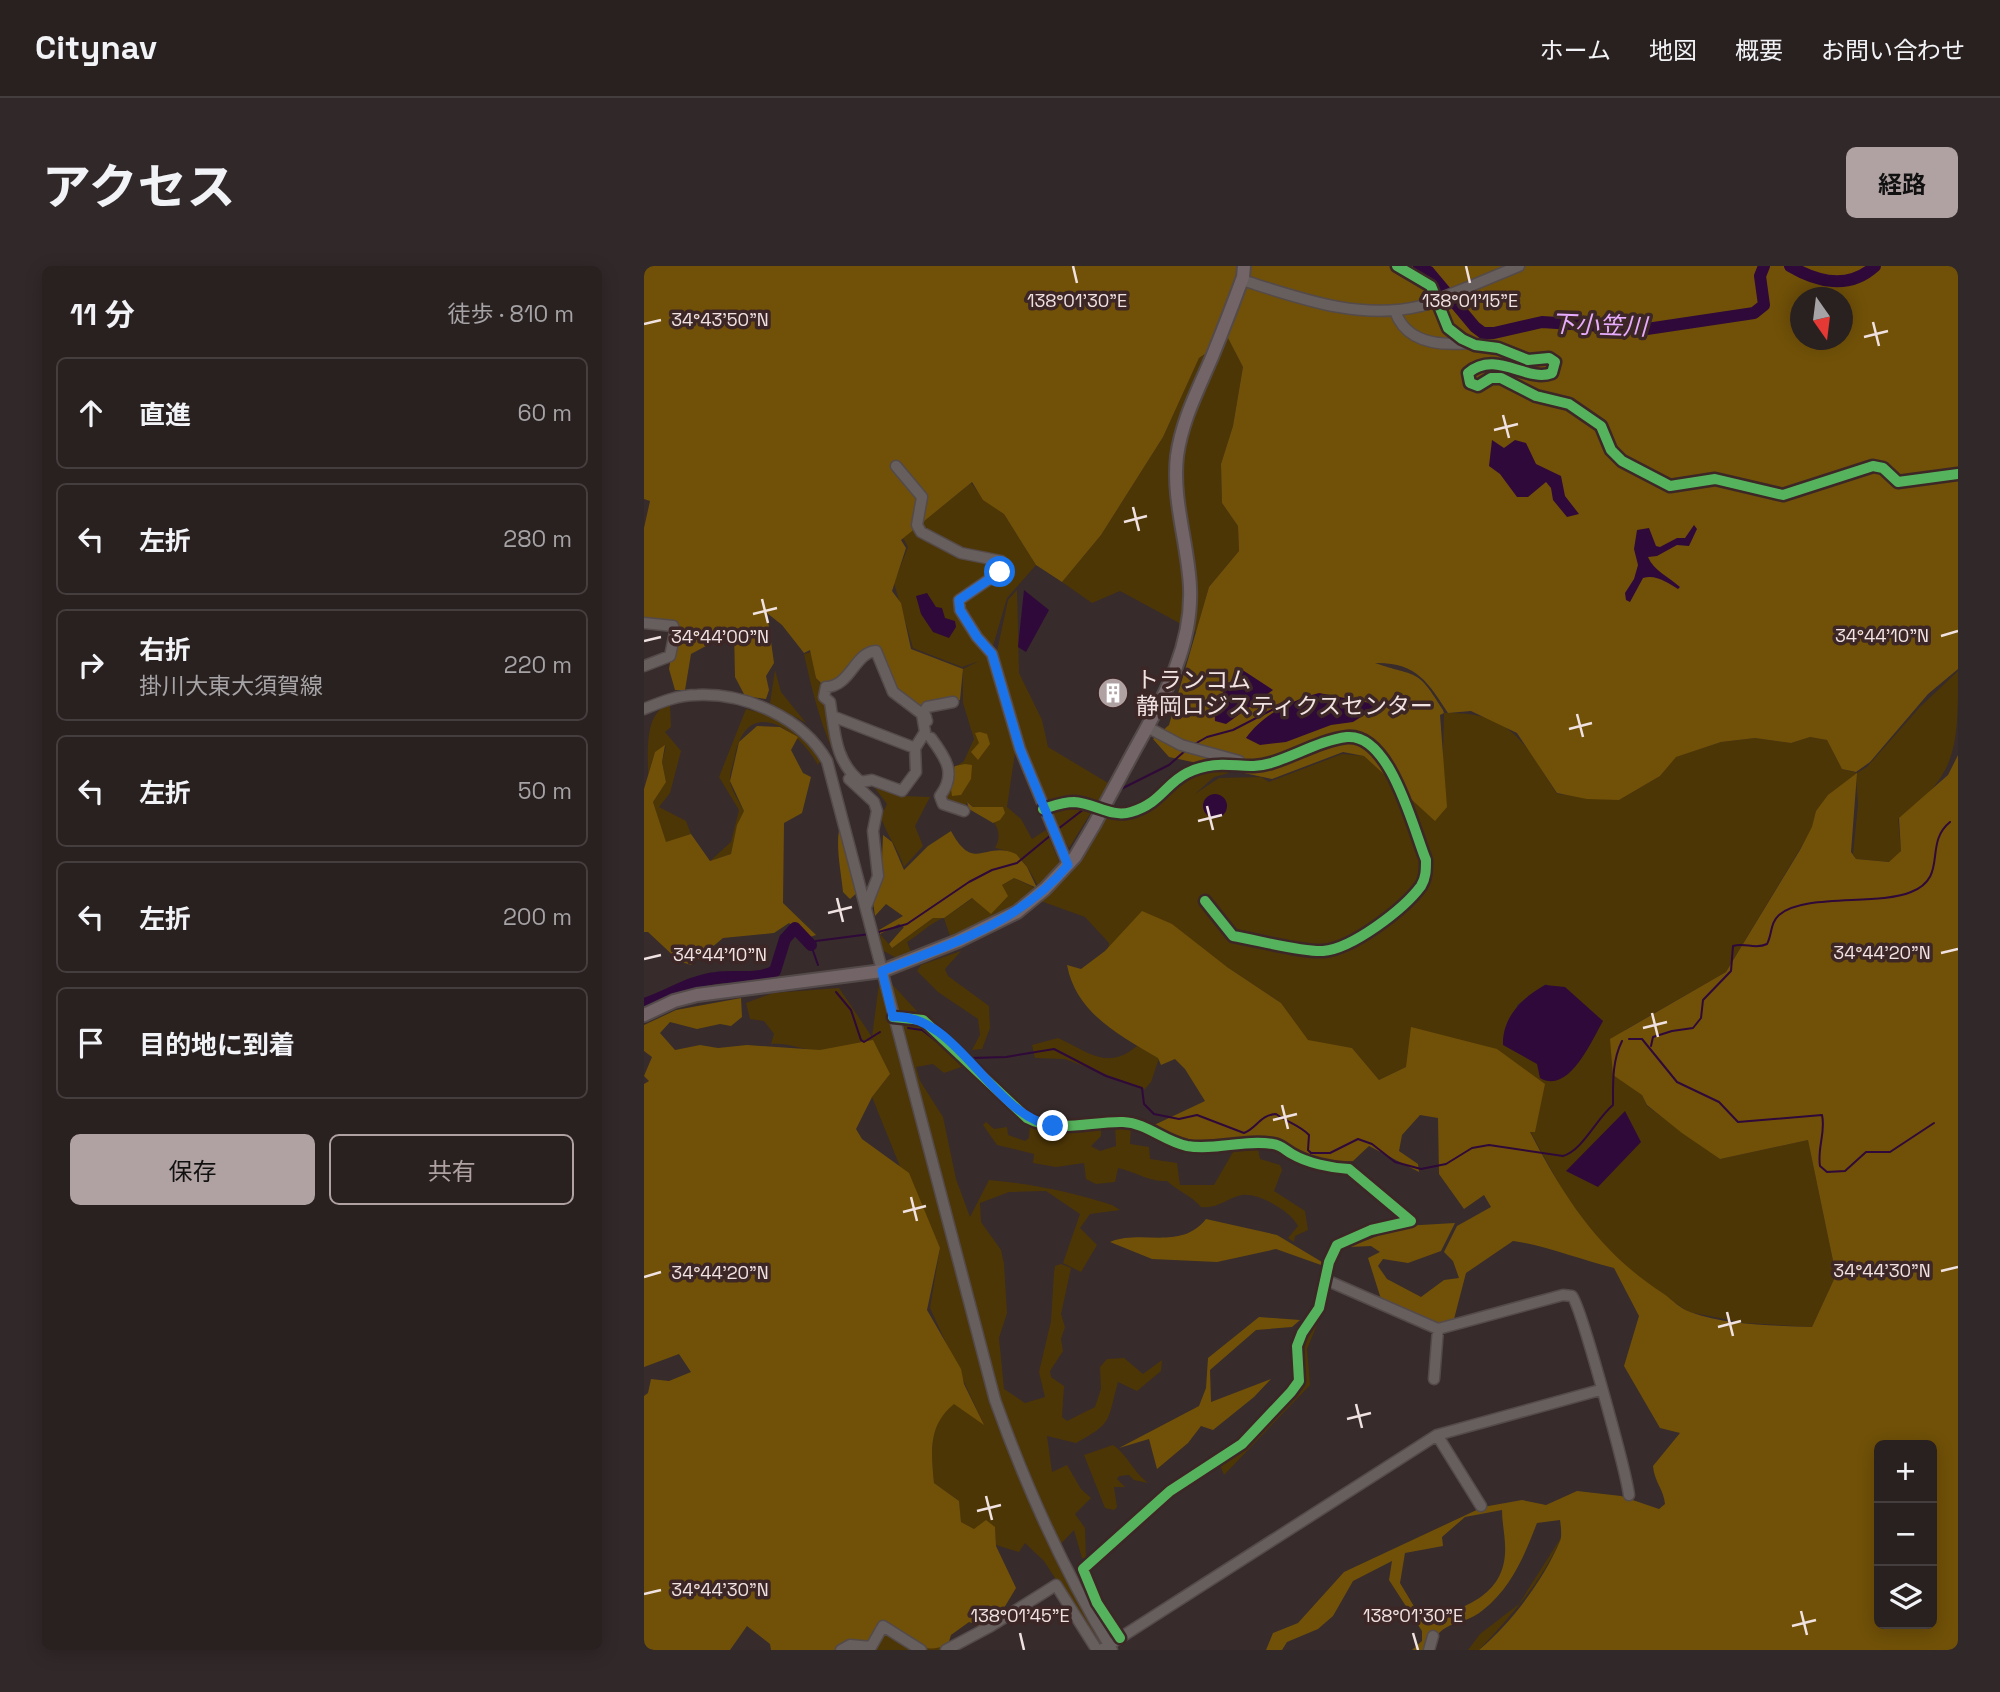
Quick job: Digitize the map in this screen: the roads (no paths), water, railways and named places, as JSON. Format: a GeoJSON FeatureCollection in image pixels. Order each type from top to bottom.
{"type":"FeatureCollection","features":[{"type":"Feature","properties":{"kind":"main road"},"geometry":{"type":"LineString","coordinates":[[644,1015],[674,1001],[697,995],[882,971],[986,929],[1017,912],[1068,865],[1094,825],[1178,665],[1190,611],[1190,585],[1175,486],[1182,424],[1242,280],[1244,266]]}},
{"type":"Feature","properties":{"kind":"street"},"geometry":{"type":"LineString","coordinates":[[1397,266],[1425,280],[1431,286],[1448,328],[1469,343]]}},
{"type":"Feature","properties":{"kind":"street"},"geometry":{"type":"LineString","coordinates":[[1242,280],[1326,305],[1364,311],[1395,311],[1421,306],[1519,266]]}},
{"type":"Feature","properties":{"kind":"street"},"geometry":{"type":"LineString","coordinates":[[1395,311],[1403,328],[1416,338],[1498,348],[1528,360],[1553,359],[1554,370],[1547,376],[1494,365],[1470,371],[1468,379],[1478,386],[1491,378],[1501,378],[1528,393],[1569,404],[1601,426],[1615,455],[1661,484],[1678,487],[1708,479],[1725,479],[1783,495],[1873,466],[1883,468],[1898,482],[1958,474]]}},
{"type":"Feature","properties":{"kind":"street"},"geometry":{"type":"LineString","coordinates":[[897,466],[922,497],[917,525],[921,532],[961,553],[1001,561],[1000,572],[959,600],[960,610],[977,637],[992,654],[1007,708],[1043,809],[1068,865]]}},
{"type":"Feature","properties":{"kind":"street"},"geometry":{"type":"LineString","coordinates":[[644,623],[673,626],[675,632],[670,656],[666,661],[644,666]]}},
{"type":"Feature","properties":{"kind":"street"},"geometry":{"type":"LineString","coordinates":[[866,907],[878,876],[873,831],[877,811],[874,802],[841,761],[830,702],[824,697],[826,687],[837,685],[863,656],[873,651],[880,658],[886,681],[893,692],[924,716],[937,754]]}},
{"type":"Feature","properties":{"kind":"street"},"geometry":{"type":"LineString","coordinates":[[644,709],[670,699],[698,694],[761,707],[790,719],[807,732],[827,761],[995,1400],[1027,1486],[1105,1649]]}},
{"type":"Feature","properties":{"kind":"street"},"geometry":{"type":"LineString","coordinates":[[859,784],[872,780],[902,791],[916,772],[915,748],[924,737],[927,707],[953,702]]}},
{"type":"Feature","properties":{"kind":"street"},"geometry":{"type":"LineString","coordinates":[[832,716],[915,748]]}},
{"type":"Feature","properties":{"kind":"street"},"geometry":{"type":"LineString","coordinates":[[1147,727],[1181,745],[1226,755],[1245,764]]}},
{"type":"Feature","properties":{"kind":"street"},"geometry":{"type":"LineString","coordinates":[[1043,809],[1074,802],[1113,813],[1127,813],[1151,805],[1189,772],[1215,764],[1269,764],[1346,737],[1361,738],[1370,743],[1392,771],[1426,860],[1426,875],[1420,886],[1390,916],[1367,933],[1323,951],[1233,936],[1205,901]]}},
{"type":"Feature","properties":{"kind":"street"},"geometry":{"type":"LineString","coordinates":[[931,738],[949,765],[948,786],[940,796],[943,804],[964,811]]}},
{"type":"Feature","properties":{"kind":"street"},"geometry":{"type":"LineString","coordinates":[[827,761],[835,760],[859,784]]}},
{"type":"Feature","properties":{"kind":"street"},"geometry":{"type":"LineString","coordinates":[[893,1017],[923,1020],[1027,1118],[1037,1123],[1053,1126],[1123,1122],[1143,1125],[1166,1140],[1190,1147],[1269,1143],[1312,1161],[1349,1169],[1411,1221],[1371,1230],[1337,1245],[1319,1308],[1302,1333],[1297,1346],[1299,1381],[1291,1392],[1242,1444],[1170,1491],[1083,1569],[1097,1603],[1120,1638]]}},
{"type":"Feature","properties":{"kind":"street"},"geometry":{"type":"LineString","coordinates":[[1326,1280],[1438,1329],[1563,1295],[1572,1296],[1577,1302],[1629,1495]]}},
{"type":"Feature","properties":{"kind":"street"},"geometry":{"type":"LineString","coordinates":[[1434,1379],[1438,1329]]}},
{"type":"Feature","properties":{"kind":"street"},"geometry":{"type":"LineString","coordinates":[[1105,1649],[1437,1434],[1600,1390]]}},
{"type":"Feature","properties":{"kind":"street"},"geometry":{"type":"LineString","coordinates":[[1437,1434],[1481,1506]]}},
{"type":"Feature","properties":{"kind":"street"},"geometry":{"type":"LineString","coordinates":[[946,1650],[1056,1586],[1105,1649]]}},
{"type":"Feature","properties":{"kind":"street"},"geometry":{"type":"LineString","coordinates":[[841,1650],[850,1645],[871,1647],[883,1626],[921,1650]]}},
{"type":"Feature","properties":{"kind":"street"},"geometry":{"type":"LineString","coordinates":[[1429,1650],[1433,1636]]}},
{"type":"Feature","properties":{"kind":"waterway","name":"下小笠川"},"geometry":{"type":"LineString","coordinates":[[1419,266],[1429,272],[1483,333],[1542,322],[1647,329],[1754,313],[1764,305],[1760,276],[1764,266]]}},
{"type":"Feature","properties":{"kind":"waterway","name":"下小笠川"},"geometry":{"type":"LineString","coordinates":[[1790,266],[1811,276],[1833,281],[1855,278],[1875,266]]}},
{"type":"Feature","properties":{"kind":"waterway"},"geometry":{"type":"LineString","coordinates":[[1193,745],[1207,737],[1233,730],[1287,702]]}},
{"type":"Feature","properties":{"kind":"waterway"},"geometry":{"type":"LineString","coordinates":[[1119,790],[1169,765],[1186,750]]}},
{"type":"Feature","properties":{"kind":"waterway"},"geometry":{"type":"LineString","coordinates":[[1058,829],[1084,809]]}},
{"type":"Feature","properties":{"kind":"waterway"},"geometry":{"type":"LineString","coordinates":[[1651,1046],[1653,1037],[1693,1028],[1701,1018],[1703,1000],[1731,971],[1733,946],[1767,944],[1779,915],[1806,904],[1897,896],[1922,886],[1933,869],[1938,840],[1950,822]]}},
{"type":"Feature","properties":{"kind":"waterway"},"geometry":{"type":"LineString","coordinates":[[875,933],[907,924],[969,882],[992,870],[1017,863],[1051,835]]}},
{"type":"Feature","properties":{"kind":"waterway"},"geometry":{"type":"LineString","coordinates":[[644,1004],[706,980],[754,977],[775,971],[785,939],[795,928],[811,945]]}},
{"type":"Feature","properties":{"kind":"waterway"},"geometry":{"type":"LineString","coordinates":[[818,965],[811,945],[816,941],[870,934]]}},
{"type":"Feature","properties":{"kind":"waterway"},"geometry":{"type":"LineString","coordinates":[[836,992],[851,1010],[861,1040],[864,1042],[880,1032]]}},
{"type":"Feature","properties":{"kind":"waterway"},"geometry":{"type":"LineString","coordinates":[[908,1028],[922,1030],[958,1058]]}},
{"type":"Feature","properties":{"kind":"waterway"},"geometry":{"type":"LineString","coordinates":[[1629,1039],[1642,1039],[1677,1082],[1719,1102],[1738,1122],[1822,1115],[1819,1159],[1820,1166],[1827,1172],[1845,1171],[1866,1152],[1890,1152],[1934,1123]]}},
{"type":"Feature","properties":{"kind":"waterway"},"geometry":{"type":"LineString","coordinates":[[971,1058],[1006,1057],[1054,1049],[1106,1076],[1142,1088],[1144,1104],[1154,1114],[1179,1119],[1197,1115],[1244,1133],[1262,1119],[1276,1114],[1309,1135],[1308,1150],[1311,1153],[1330,1153],[1358,1139],[1372,1144],[1395,1162],[1421,1169],[1446,1164],[1472,1148],[1489,1145],[1563,1156],[1570,1153],[1613,1105],[1615,1064],[1622,1041]]}},
{"type":"Feature","properties":{"kind":"place","name":"トランコム 静岡ロジスティクスセンター"},"geometry":{"type":"Point","coordinates":[1113,693]}}]}
